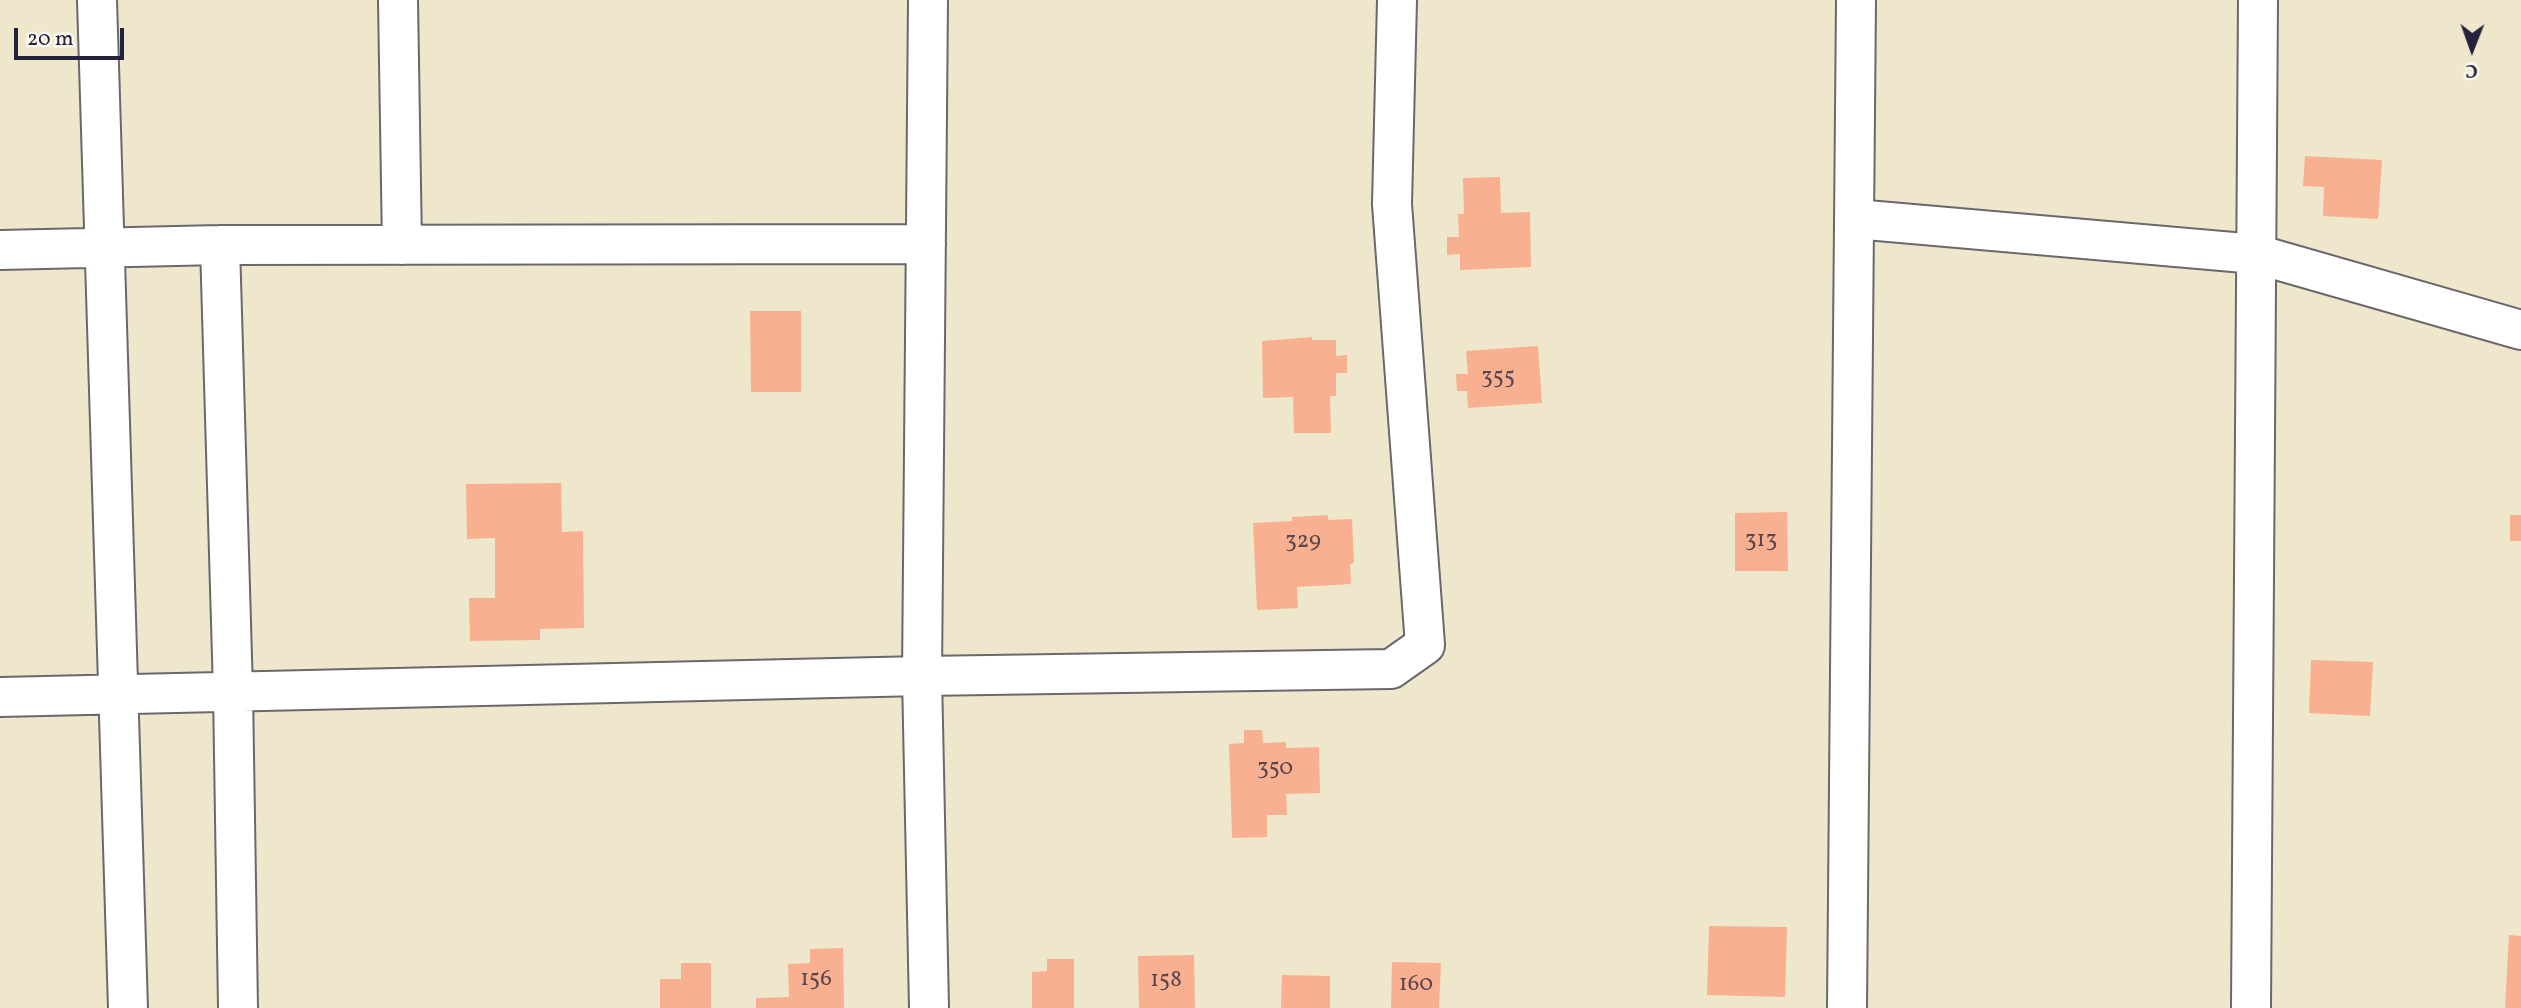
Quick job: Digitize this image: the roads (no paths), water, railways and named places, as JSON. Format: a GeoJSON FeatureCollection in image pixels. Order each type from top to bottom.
{"type":"FeatureCollection","features":[{"type":"Feature","properties":{"kind":"street"},"geometry":{"type":"LineString","coordinates":[[97,0],[128,1008]]}},
{"type":"Feature","properties":{"kind":"street"},"geometry":{"type":"LineString","coordinates":[[398,0],[402,245]]}},
{"type":"Feature","properties":{"kind":"street"},"geometry":{"type":"LineString","coordinates":[[928,0],[922,676],[929,1008]]}},
{"type":"Feature","properties":{"kind":"street"},"geometry":{"type":"LineString","coordinates":[[0,697],[922,676],[1391,669],[1425,645],[1392,204],[1397,0]]}},
{"type":"Feature","properties":{"kind":"street"},"geometry":{"type":"LineString","coordinates":[[1847,1008],[1856,0]]}},
{"type":"Feature","properties":{"kind":"street"},"geometry":{"type":"LineString","coordinates":[[2251,1008],[2258,0]]}},
{"type":"Feature","properties":{"kind":"street"},"geometry":{"type":"LineString","coordinates":[[1855,219],[2256,254],[2521,331]]}},
{"type":"Feature","properties":{"kind":"street"},"geometry":{"type":"LineString","coordinates":[[0,250],[220,245],[926,244]]}},
{"type":"Feature","properties":{"kind":"street"},"geometry":{"type":"LineString","coordinates":[[220,245],[233,691],[238,1008]]}}]}
